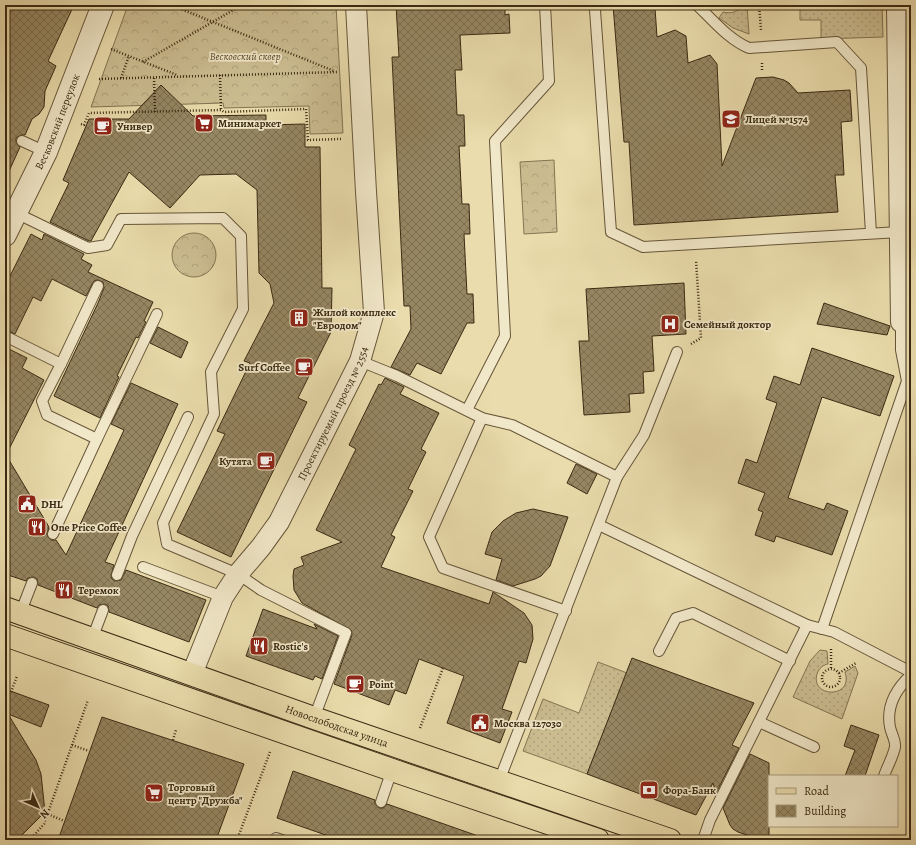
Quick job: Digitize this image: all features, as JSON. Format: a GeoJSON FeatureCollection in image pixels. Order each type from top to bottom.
{"type":"FeatureCollection","features":[{"type":"Feature","properties":{"kind":"main road","name":"Новослободская улица"},"geometry":{"type":"LineString","coordinates":[[13,611],[314,718],[670,840]]}},
{"type":"Feature","properties":{"kind":"main road"},"geometry":{"type":"LineString","coordinates":[[5,635],[598,840]]}},
{"type":"Feature","properties":{"kind":"street","name":"Весковский переулок"},"geometry":{"type":"LineString","coordinates":[[5,235],[46,152],[103,5]]}},
{"type":"Feature","properties":{"kind":"street","name":"Проектируемый проезд № 2554"},"geometry":{"type":"LineString","coordinates":[[192,674],[223,597],[238,574],[261,547],[279,522],[360,361],[374,312],[356,5]]}},
{"type":"Feature","properties":{"kind":"street"},"geometry":{"type":"LineString","coordinates":[[896,5],[905,144],[905,183],[900,232],[901,322]]}},
{"type":"Feature","properties":{"kind":"lane"},"geometry":{"type":"LineString","coordinates":[[467,410],[505,336],[495,141],[548,81],[545,5]]}},
{"type":"Feature","properties":{"kind":"lane"},"geometry":{"type":"LineString","coordinates":[[597,5],[595,10],[611,232],[643,247],[900,232]]}},
{"type":"Feature","properties":{"kind":"lane"},"geometry":{"type":"LineString","coordinates":[[697,5],[728,34],[749,48],[837,42],[861,68],[871,233]]}},
{"type":"Feature","properties":{"kind":"lane"},"geometry":{"type":"LineString","coordinates":[[22,141],[46,152]]}},
{"type":"Feature","properties":{"kind":"lane"},"geometry":{"type":"LineString","coordinates":[[16,213],[88,248],[107,245],[122,219],[223,218],[241,236],[243,309],[211,372],[214,414],[163,523],[167,544],[238,574],[261,590],[346,633],[314,718]]}},
{"type":"Feature","properties":{"kind":"lane"},"geometry":{"type":"LineString","coordinates":[[97,439],[47,415],[42,402],[98,286]]}},
{"type":"Feature","properties":{"kind":"lane"},"geometry":{"type":"LineString","coordinates":[[53,534],[157,314]]}},
{"type":"Feature","properties":{"kind":"lane"},"geometry":{"type":"LineString","coordinates":[[901,322],[911,339]]}},
{"type":"Feature","properties":{"kind":"lane"},"geometry":{"type":"LineString","coordinates":[[822,629],[907,381],[901,350],[901,322]]}},
{"type":"Feature","properties":{"kind":"lane"},"geometry":{"type":"LineString","coordinates":[[5,336],[61,364]]}},
{"type":"Feature","properties":{"kind":"lane"},"geometry":{"type":"LineString","coordinates":[[499,782],[617,477],[644,435],[677,352]]}},
{"type":"Feature","properties":{"kind":"lane"},"geometry":{"type":"LineString","coordinates":[[360,361],[397,376],[482,418],[512,425],[617,477]]}},
{"type":"Feature","properties":{"kind":"lane"},"geometry":{"type":"LineString","coordinates":[[117,575],[132,536],[188,417]]}},
{"type":"Feature","properties":{"kind":"lane"},"geometry":{"type":"LineString","coordinates":[[482,418],[429,537],[432,544],[443,568],[566,610]]}},
{"type":"Feature","properties":{"kind":"lane"},"geometry":{"type":"LineString","coordinates":[[599,524],[807,625],[834,632],[911,672]]}},
{"type":"Feature","properties":{"kind":"lane"},"geometry":{"type":"LineString","coordinates":[[143,567],[223,597]]}},
{"type":"Feature","properties":{"kind":"lane"},"geometry":{"type":"LineString","coordinates":[[13,611],[32,583]]}},
{"type":"Feature","properties":{"kind":"lane"},"geometry":{"type":"LineString","coordinates":[[92,639],[103,610]]}},
{"type":"Feature","properties":{"kind":"lane"},"geometry":{"type":"LineString","coordinates":[[659,651],[676,618],[693,613],[790,661]]}},
{"type":"Feature","properties":{"kind":"lane"},"geometry":{"type":"LineString","coordinates":[[703,840],[710,820],[807,625]]}},
{"type":"Feature","properties":{"kind":"lane"},"geometry":{"type":"LineString","coordinates":[[884,775],[896,746],[890,726],[889,711],[894,696],[902,683],[911,675]]}},
{"type":"Feature","properties":{"kind":"lane"},"geometry":{"type":"LineString","coordinates":[[759,722],[814,747]]}},
{"type":"Feature","properties":{"kind":"lane"},"geometry":{"type":"LineString","coordinates":[[381,802],[392,770]]}},
{"type":"Feature","properties":{"kind":"path"},"geometry":{"type":"LineString","coordinates":[[171,5],[336,72]]}},
{"type":"Feature","properties":{"kind":"path"},"geometry":{"type":"LineString","coordinates":[[143,62],[242,5]]}},
{"type":"Feature","properties":{"kind":"path"},"geometry":{"type":"LineString","coordinates":[[723,5],[729,8],[735,5]]}},
{"type":"Feature","properties":{"kind":"path"},"geometry":{"type":"LineString","coordinates":[[759,5],[762,47]]}},
{"type":"Feature","properties":{"kind":"path"},"geometry":{"type":"LineString","coordinates":[[107,47],[179,76]]}},
{"type":"Feature","properties":{"kind":"path"},"geometry":{"type":"LineString","coordinates":[[120,78],[129,56]]}},
{"type":"Feature","properties":{"kind":"path"},"geometry":{"type":"LineString","coordinates":[[96,79],[342,72]]}},
{"type":"Feature","properties":{"kind":"path"},"geometry":{"type":"LineString","coordinates":[[220,75],[221,110]]}},
{"type":"Feature","properties":{"kind":"path"},"geometry":{"type":"LineString","coordinates":[[154,78],[155,112]]}},
{"type":"Feature","properties":{"kind":"path"},"geometry":{"type":"LineString","coordinates":[[84,123],[89,113],[306,110],[308,140],[346,138]]}},
{"type":"Feature","properties":{"kind":"path"},"geometry":{"type":"LineString","coordinates":[[677,352],[701,338],[695,244]]}},
{"type":"Feature","properties":{"kind":"path"},"geometry":{"type":"LineString","coordinates":[[420,728],[443,668]]}},
{"type":"Feature","properties":{"kind":"path"},"geometry":{"type":"LineString","coordinates":[[828,670],[835,670],[840,674],[840,680],[836,686],[830,687],[824,684],[822,676],[824,672],[828,670]]}},
{"type":"Feature","properties":{"kind":"path"},"geometry":{"type":"LineString","coordinates":[[11,692],[17,676]]}},
{"type":"Feature","properties":{"kind":"path"},"geometry":{"type":"LineString","coordinates":[[30,840],[44,824],[88,700]]}},
{"type":"Feature","properties":{"kind":"path"},"geometry":{"type":"LineString","coordinates":[[173,740],[176,730]]}},
{"type":"Feature","properties":{"kind":"path"},"geometry":{"type":"LineString","coordinates":[[72,745],[89,751]]}},
{"type":"Feature","properties":{"kind":"path"},"geometry":{"type":"LineString","coordinates":[[238,840],[270,752]]}},
{"type":"Feature","properties":{"kind":"path"},"geometry":{"type":"LineString","coordinates":[[48,814],[64,821]]}},
{"type":"Feature","properties":{"kind":"green space","name":"Весковский сквер"},"geometry":{"type":"Polygon","coordinates":[[[128,5],[336,5],[343,133],[310,134],[309,106],[224,108],[223,103],[91,107],[128,5]]]}},
{"type":"Feature","properties":{"kind":"green space"},"geometry":{"type":"Polygon","coordinates":[[[742,5],[747,5],[749,34],[733,28],[719,18],[723,12],[734,12],[742,5]]]}},
{"type":"Feature","properties":{"kind":"green space"},"geometry":{"type":"Polygon","coordinates":[[[800,5],[882,5],[883,37],[821,39],[821,20],[800,20],[800,5]]]}},
{"type":"Feature","properties":{"kind":"green space"},"geometry":{"type":"Polygon","coordinates":[[[554,160],[557,232],[524,234],[520,162],[554,160]]]}},
{"type":"Feature","properties":{"kind":"green space"},"geometry":{"type":"Polygon","coordinates":[[[190,233],[198,233],[203,234],[210,239],[215,246],[215,264],[210,271],[203,276],[190,277],[182,274],[175,267],[172,259],[172,251],[175,243],[182,236],[190,233]]]}},
{"type":"Feature","properties":{"kind":"green space"},"geometry":{"type":"Polygon","coordinates":[[[820,650],[827,651],[828,664],[823,666],[817,674],[817,682],[820,688],[825,691],[838,691],[843,687],[846,681],[845,672],[855,666],[858,673],[842,719],[793,697],[810,661],[820,650]]]}},
{"type":"Feature","properties":{"kind":"green space"},"geometry":{"type":"Polygon","coordinates":[[[598,662],[627,673],[587,774],[523,751],[543,699],[579,713],[598,662]]]}},
{"type":"Feature","properties":{"kind":"building"},"geometry":{"type":"Polygon","coordinates":[[[5,5],[74,5],[48,61],[56,66],[45,91],[44,107],[39,114],[32,119],[25,135],[21,135],[16,138],[16,142],[20,147],[5,180],[5,5]]]}},
{"type":"Feature","properties":{"kind":"building"},"geometry":{"type":"Polygon","coordinates":[[[396,5],[505,5],[505,15],[509,14],[510,33],[460,35],[462,70],[455,70],[457,115],[464,115],[465,146],[459,146],[462,204],[469,204],[470,234],[464,234],[467,294],[473,294],[474,323],[467,323],[441,374],[417,363],[410,375],[391,367],[411,329],[410,306],[404,306],[392,57],[399,57],[396,5]]]}},
{"type":"Feature","properties":{"kind":"building"},"geometry":{"type":"Polygon","coordinates":[[[613,5],[648,5],[655,8],[657,37],[675,30],[686,36],[688,63],[710,55],[717,64],[722,166],[756,78],[773,77],[784,80],[789,83],[798,93],[850,90],[852,121],[841,122],[844,175],[835,175],[838,212],[634,225],[629,142],[624,142],[613,5]]]}},
{"type":"Feature","properties":{"kind":"building","name":"Жилой комплекс \"Евродом\""},"geometry":{"type":"Polygon","coordinates":[[[161,85],[193,116],[266,115],[266,125],[305,124],[305,147],[320,147],[322,288],[332,288],[331,332],[298,398],[307,402],[231,557],[177,532],[225,434],[217,431],[250,363],[244,361],[274,303],[270,284],[259,273],[257,190],[236,174],[200,175],[170,208],[129,172],[91,241],[50,222],[69,183],[63,180],[89,119],[129,119],[161,85]]]}},
{"type":"Feature","properties":{"kind":"building"},"geometry":{"type":"Polygon","coordinates":[[[31,234],[42,240],[44,234],[84,254],[81,259],[92,265],[88,272],[153,302],[144,321],[146,322],[138,338],[136,337],[117,376],[119,377],[100,418],[54,396],[98,303],[104,288],[103,282],[98,280],[94,281],[86,296],[52,279],[41,301],[33,297],[15,334],[5,330],[5,286],[31,234]]]}},
{"type":"Feature","properties":{"kind":"building"},"geometry":{"type":"Polygon","coordinates":[[[684,283],[686,334],[652,336],[654,371],[643,372],[644,393],[629,394],[630,412],[584,415],[579,341],[589,341],[586,289],[684,283]]]}},
{"type":"Feature","properties":{"kind":"building"},"geometry":{"type":"Polygon","coordinates":[[[824,303],[890,326],[887,335],[817,324],[824,303]]]}},
{"type":"Feature","properties":{"kind":"building"},"geometry":{"type":"Polygon","coordinates":[[[158,327],[188,342],[181,358],[150,343],[158,327]]]}},
{"type":"Feature","properties":{"kind":"building"},"geometry":{"type":"Polygon","coordinates":[[[5,343],[9,345],[7,348],[27,358],[22,368],[44,380],[6,455],[49,527],[47,534],[48,537],[51,540],[56,540],[66,555],[124,430],[111,424],[131,383],[178,404],[105,562],[114,565],[111,576],[115,581],[121,580],[126,570],[206,600],[189,642],[109,612],[108,606],[105,604],[99,605],[97,608],[38,585],[37,579],[34,577],[28,578],[26,581],[5,574],[5,343]]]}},
{"type":"Feature","properties":{"kind":"building"},"geometry":{"type":"Polygon","coordinates":[[[812,348],[894,376],[880,416],[822,397],[788,498],[824,510],[827,503],[848,511],[832,555],[776,536],[774,542],[755,535],[763,512],[758,510],[765,493],[738,483],[746,459],[757,463],[777,403],[766,399],[774,376],[800,385],[812,348]]]}},
{"type":"Feature","properties":{"kind":"building"},"geometry":{"type":"Polygon","coordinates":[[[385,378],[404,387],[400,394],[439,413],[421,449],[426,452],[408,489],[413,491],[391,535],[395,537],[381,567],[489,604],[493,592],[524,613],[532,625],[533,639],[526,663],[519,661],[502,709],[512,712],[500,743],[447,723],[464,676],[419,659],[406,694],[395,690],[389,705],[334,684],[352,635],[351,630],[302,603],[294,590],[294,569],[304,565],[301,557],[342,542],[316,530],[356,449],[349,445],[379,384],[381,385],[385,378]]]}},
{"type":"Feature","properties":{"kind":"building"},"geometry":{"type":"Polygon","coordinates":[[[576,464],[597,474],[587,494],[567,483],[576,464]]]}},
{"type":"Feature","properties":{"kind":"building"},"geometry":{"type":"Polygon","coordinates":[[[533,509],[568,517],[550,566],[541,576],[513,586],[496,580],[502,559],[485,554],[492,532],[503,521],[516,513],[533,509]]]}},
{"type":"Feature","properties":{"kind":"building"},"geometry":{"type":"Polygon","coordinates":[[[263,609],[317,629],[314,624],[338,636],[322,679],[315,676],[313,680],[246,656],[263,609]]]}},
{"type":"Feature","properties":{"kind":"building"},"geometry":{"type":"Polygon","coordinates":[[[632,658],[754,703],[732,745],[739,748],[716,793],[713,783],[696,815],[587,774],[632,658]]]}},
{"type":"Feature","properties":{"kind":"building"},"geometry":{"type":"Polygon","coordinates":[[[5,689],[49,705],[41,727],[8,714],[36,760],[41,774],[45,812],[17,840],[5,840],[5,689]]]}},
{"type":"Feature","properties":{"kind":"building","name":"Торговый центр \"Дружба\""},"geometry":{"type":"Polygon","coordinates":[[[102,717],[244,764],[216,840],[58,840],[102,717]]]}},
{"type":"Feature","properties":{"kind":"building"},"geometry":{"type":"Polygon","coordinates":[[[851,725],[879,735],[865,775],[845,775],[855,750],[844,746],[851,725]]]}},
{"type":"Feature","properties":{"kind":"building"},"geometry":{"type":"Polygon","coordinates":[[[750,754],[769,763],[769,840],[762,840],[733,829],[723,808],[750,754]]]}},
{"type":"Feature","properties":{"kind":"building"},"geometry":{"type":"Polygon","coordinates":[[[293,771],[375,800],[375,804],[379,808],[383,808],[387,804],[481,837],[480,840],[340,840],[277,818],[293,771]]]}},
{"type":"Feature","properties":{"kind":"place","name":"Лицей №1574"},"geometry":{"type":"Point","coordinates":[731,119]}},
{"type":"Feature","properties":{"kind":"place","name":"Минимаркет"},"geometry":{"type":"Point","coordinates":[204,123]}},
{"type":"Feature","properties":{"kind":"place","name":"Универ"},"geometry":{"type":"Point","coordinates":[103,126]}},
{"type":"Feature","properties":{"kind":"place","name":"Жилой комплекс \"Евродом\""},"geometry":{"type":"Point","coordinates":[299,318]}},
{"type":"Feature","properties":{"kind":"place","name":"Семейный доктор"},"geometry":{"type":"Point","coordinates":[670,324]}},
{"type":"Feature","properties":{"kind":"place","name":"Surf Coffee"},"geometry":{"type":"Point","coordinates":[304,367]}},
{"type":"Feature","properties":{"kind":"place","name":"Кутята"},"geometry":{"type":"Point","coordinates":[266,461]}},
{"type":"Feature","properties":{"kind":"place","name":"DHL"},"geometry":{"type":"Point","coordinates":[27,504]}},
{"type":"Feature","properties":{"kind":"place","name":"One Price Coffee"},"geometry":{"type":"Point","coordinates":[37,527]}},
{"type":"Feature","properties":{"kind":"place","name":"Теремок"},"geometry":{"type":"Point","coordinates":[64,590]}},
{"type":"Feature","properties":{"kind":"place","name":"Rostic's"},"geometry":{"type":"Point","coordinates":[259,646]}},
{"type":"Feature","properties":{"kind":"place","name":"Point"},"geometry":{"type":"Point","coordinates":[355,684]}},
{"type":"Feature","properties":{"kind":"place","name":"Москва 127030"},"geometry":{"type":"Point","coordinates":[480,723]}},
{"type":"Feature","properties":{"kind":"place","name":"Фора-Банк"},"geometry":{"type":"Point","coordinates":[649,790]}},
{"type":"Feature","properties":{"kind":"place","name":"Торговый центр \"Дружба\""},"geometry":{"type":"Point","coordinates":[154,793]}}]}
